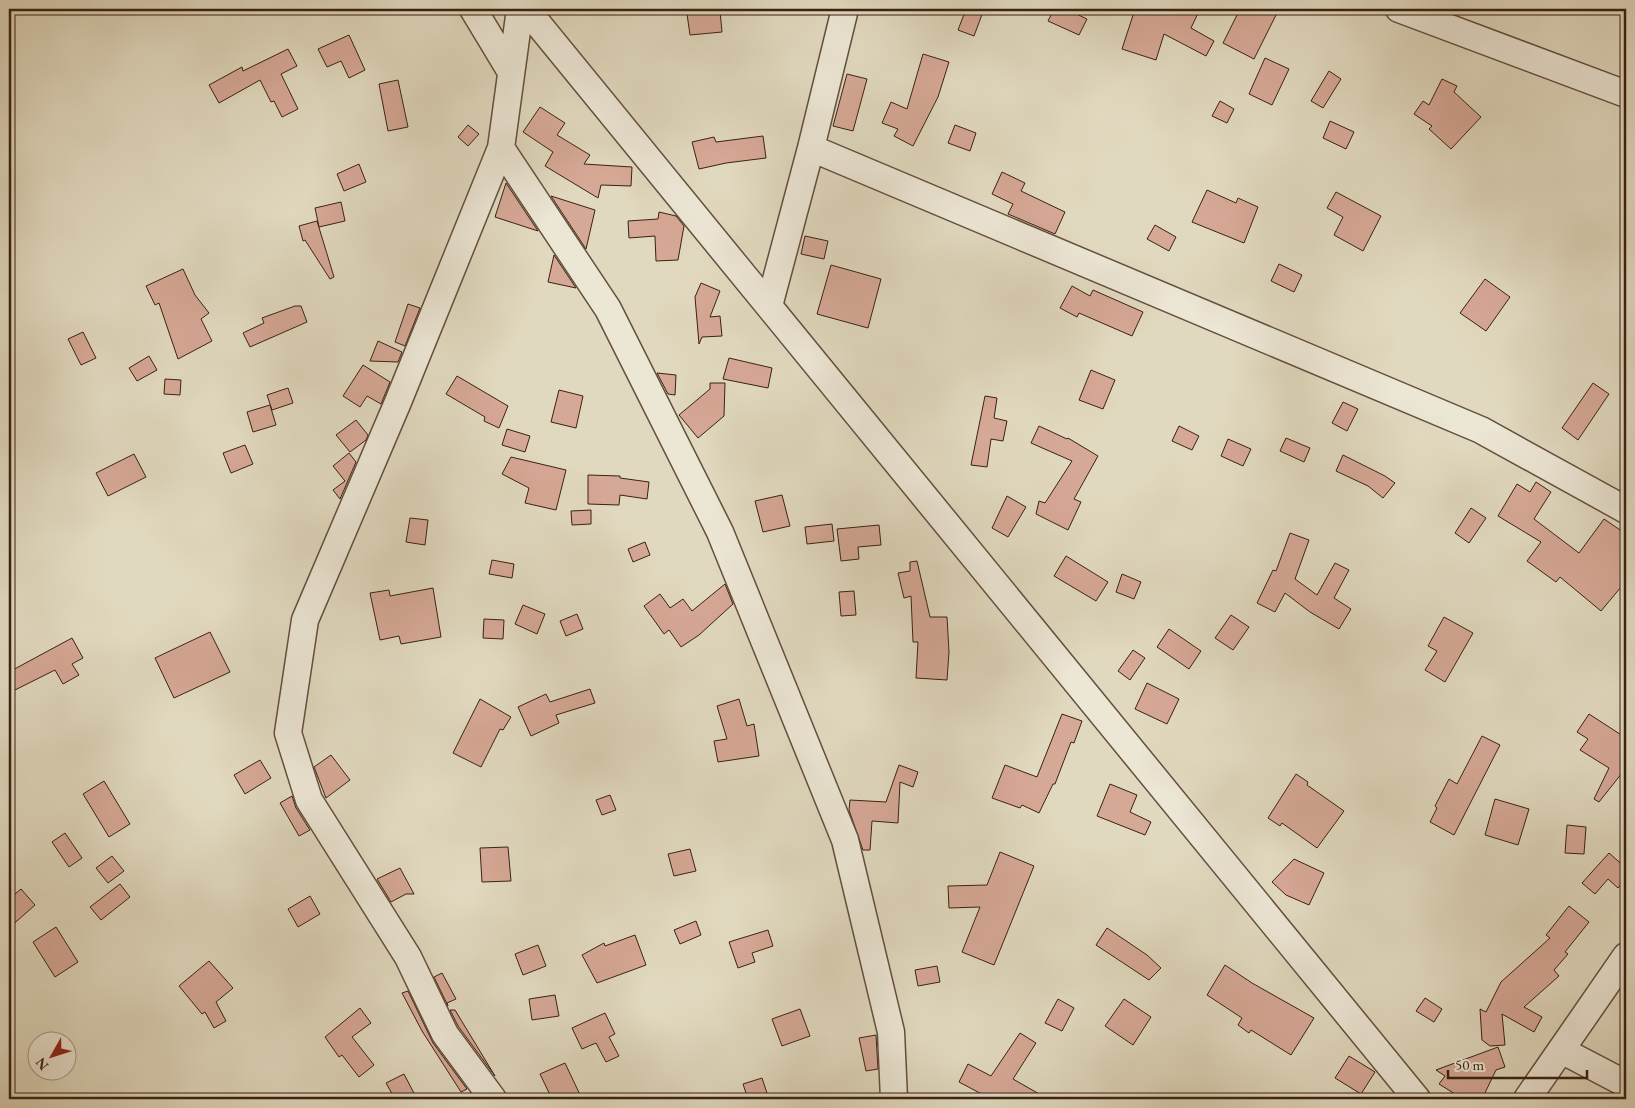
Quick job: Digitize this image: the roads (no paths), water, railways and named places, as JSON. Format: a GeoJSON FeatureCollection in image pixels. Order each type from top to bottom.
{"type":"FeatureCollection","features":[{"type":"Feature","properties":{"kind":"street"},"geometry":{"type":"LineString","coordinates":[[473,9],[511,72]]}},
{"type":"Feature","properties":{"kind":"street"},"geometry":{"type":"LineString","coordinates":[[493,1099],[445,1034],[408,957],[309,800],[288,734],[305,620],[398,402],[501,148],[520,9]]}},
{"type":"Feature","properties":{"kind":"street"},"geometry":{"type":"LineString","coordinates":[[526,9],[1417,1099]]}},
{"type":"Feature","properties":{"kind":"street"},"geometry":{"type":"LineString","coordinates":[[769,306],[811,148],[845,9]]}},
{"type":"Feature","properties":{"kind":"street"},"geometry":{"type":"LineString","coordinates":[[1399,9],[1626,94]]}},
{"type":"Feature","properties":{"kind":"street"},"geometry":{"type":"LineString","coordinates":[[501,148],[608,309],[720,532],[845,840],[891,1032],[894,1099]]}},
{"type":"Feature","properties":{"kind":"street"},"geometry":{"type":"LineString","coordinates":[[811,148],[1481,430],[1626,510]]}},
{"type":"Feature","properties":{"kind":"street"},"geometry":{"type":"LineString","coordinates":[[1526,1099],[1626,956]]}},
{"type":"Feature","properties":{"kind":"street"},"geometry":{"type":"LineString","coordinates":[[1561,1050],[1626,1084]]}}]}
